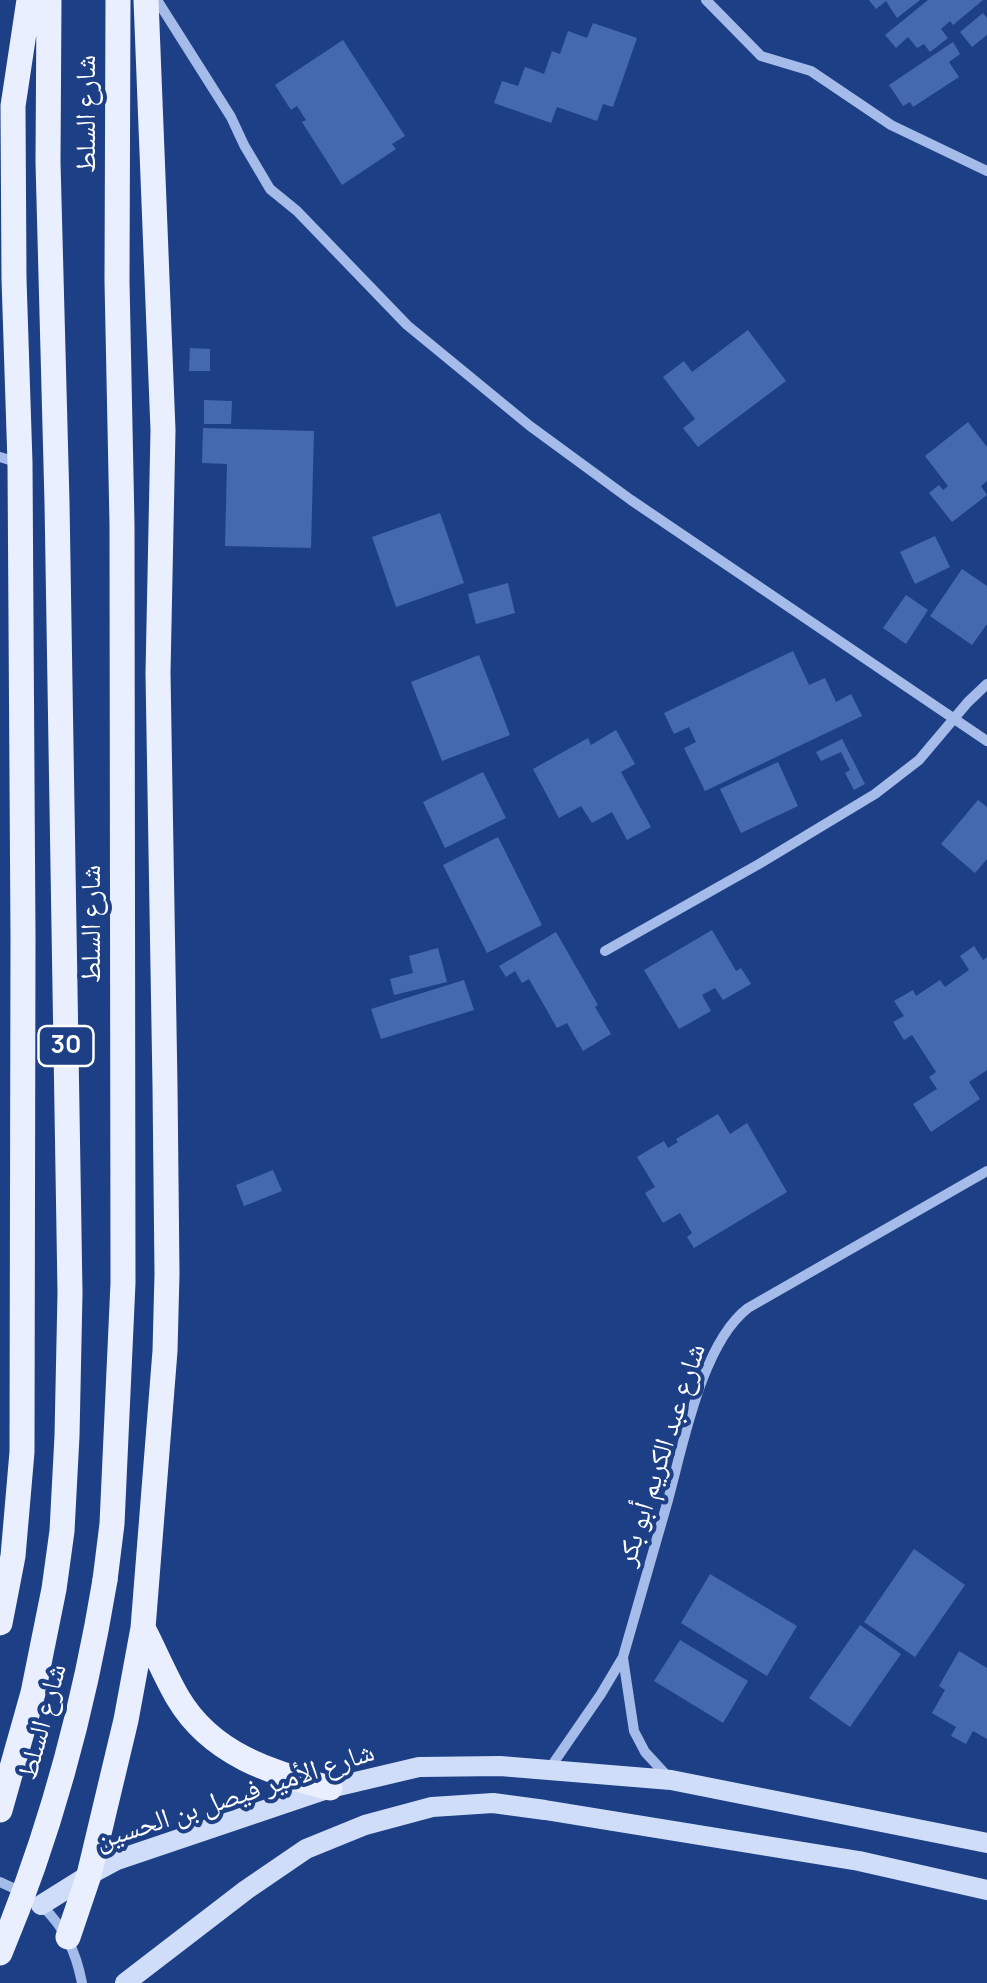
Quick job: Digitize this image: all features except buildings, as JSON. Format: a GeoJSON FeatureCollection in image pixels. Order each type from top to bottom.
{"type":"FeatureCollection","features":[{"type":"Feature","properties":{"kind":"main road"},"geometry":{"type":"LineString","coordinates":[[0,1623],[13,1556],[22,1452],[23,917],[10,460],[12,106],[29,0]]}},
{"type":"Feature","properties":{"kind":"main road","name":"شارع السلط"},"geometry":{"type":"LineString","coordinates":[[0,1810],[44,1642],[62,1531],[67,1450],[70,1293],[48,162],[49,0]]}},
{"type":"Feature","properties":{"kind":"main road","name":"شارع السلط"},"geometry":{"type":"LineString","coordinates":[[0,1953],[48,1819],[81,1700],[112,1524],[123,1283],[118,0]]}},
{"type":"Feature","properties":{"kind":"main road"},"geometry":{"type":"LineString","coordinates":[[68,1937],[88,1875],[126,1720],[143,1628],[165,1350],[158,674],[163,430],[146,0]]}},
{"type":"Feature","properties":{"kind":"main road"},"geometry":{"type":"LineString","coordinates":[[143,1628],[179,1700],[231,1752],[277,1774],[330,1788]]}},
{"type":"Feature","properties":{"kind":"street"},"geometry":{"type":"LineString","coordinates":[[157,0],[270,189],[407,326],[530,426],[631,500],[987,741]]}},
{"type":"Feature","properties":{"kind":"street"},"geometry":{"type":"LineString","coordinates":[[706,0],[761,56],[811,71],[891,125],[987,172]]}},
{"type":"Feature","properties":{"kind":"street"},"geometry":{"type":"LineString","coordinates":[[604,951],[875,794],[919,760],[987,684]]}},
{"type":"Feature","properties":{"kind":"street","name":"شارع عبد الكريم أبو بكر"},"geometry":{"type":"LineString","coordinates":[[550,1768],[623,1657],[696,1401],[728,1328],[748,1308],[987,1171]]}},
{"type":"Feature","properties":{"kind":"street","name":"شارع عبد الكريم أبو بكر"},"geometry":{"type":"LineString","coordinates":[[623,1657],[634,1731],[645,1752],[671,1780]]}},
{"type":"Feature","properties":{"kind":"street","name":"شارع الأمير فيصل بن الحسين"},"geometry":{"type":"LineString","coordinates":[[41,1905],[117,1860],[330,1788],[419,1767],[550,1768],[671,1780],[987,1844]]}},
{"type":"Feature","properties":{"kind":"street"},"geometry":{"type":"LineString","coordinates":[[125,1983],[306,1849],[366,1824],[432,1807],[494,1803],[545,1810],[859,1861],[987,1890]]}},
{"type":"Feature","properties":{"kind":"street"},"geometry":{"type":"LineString","coordinates":[[0,1882],[16,1888],[54,1917],[68,1937],[82,1983]]}}]}
